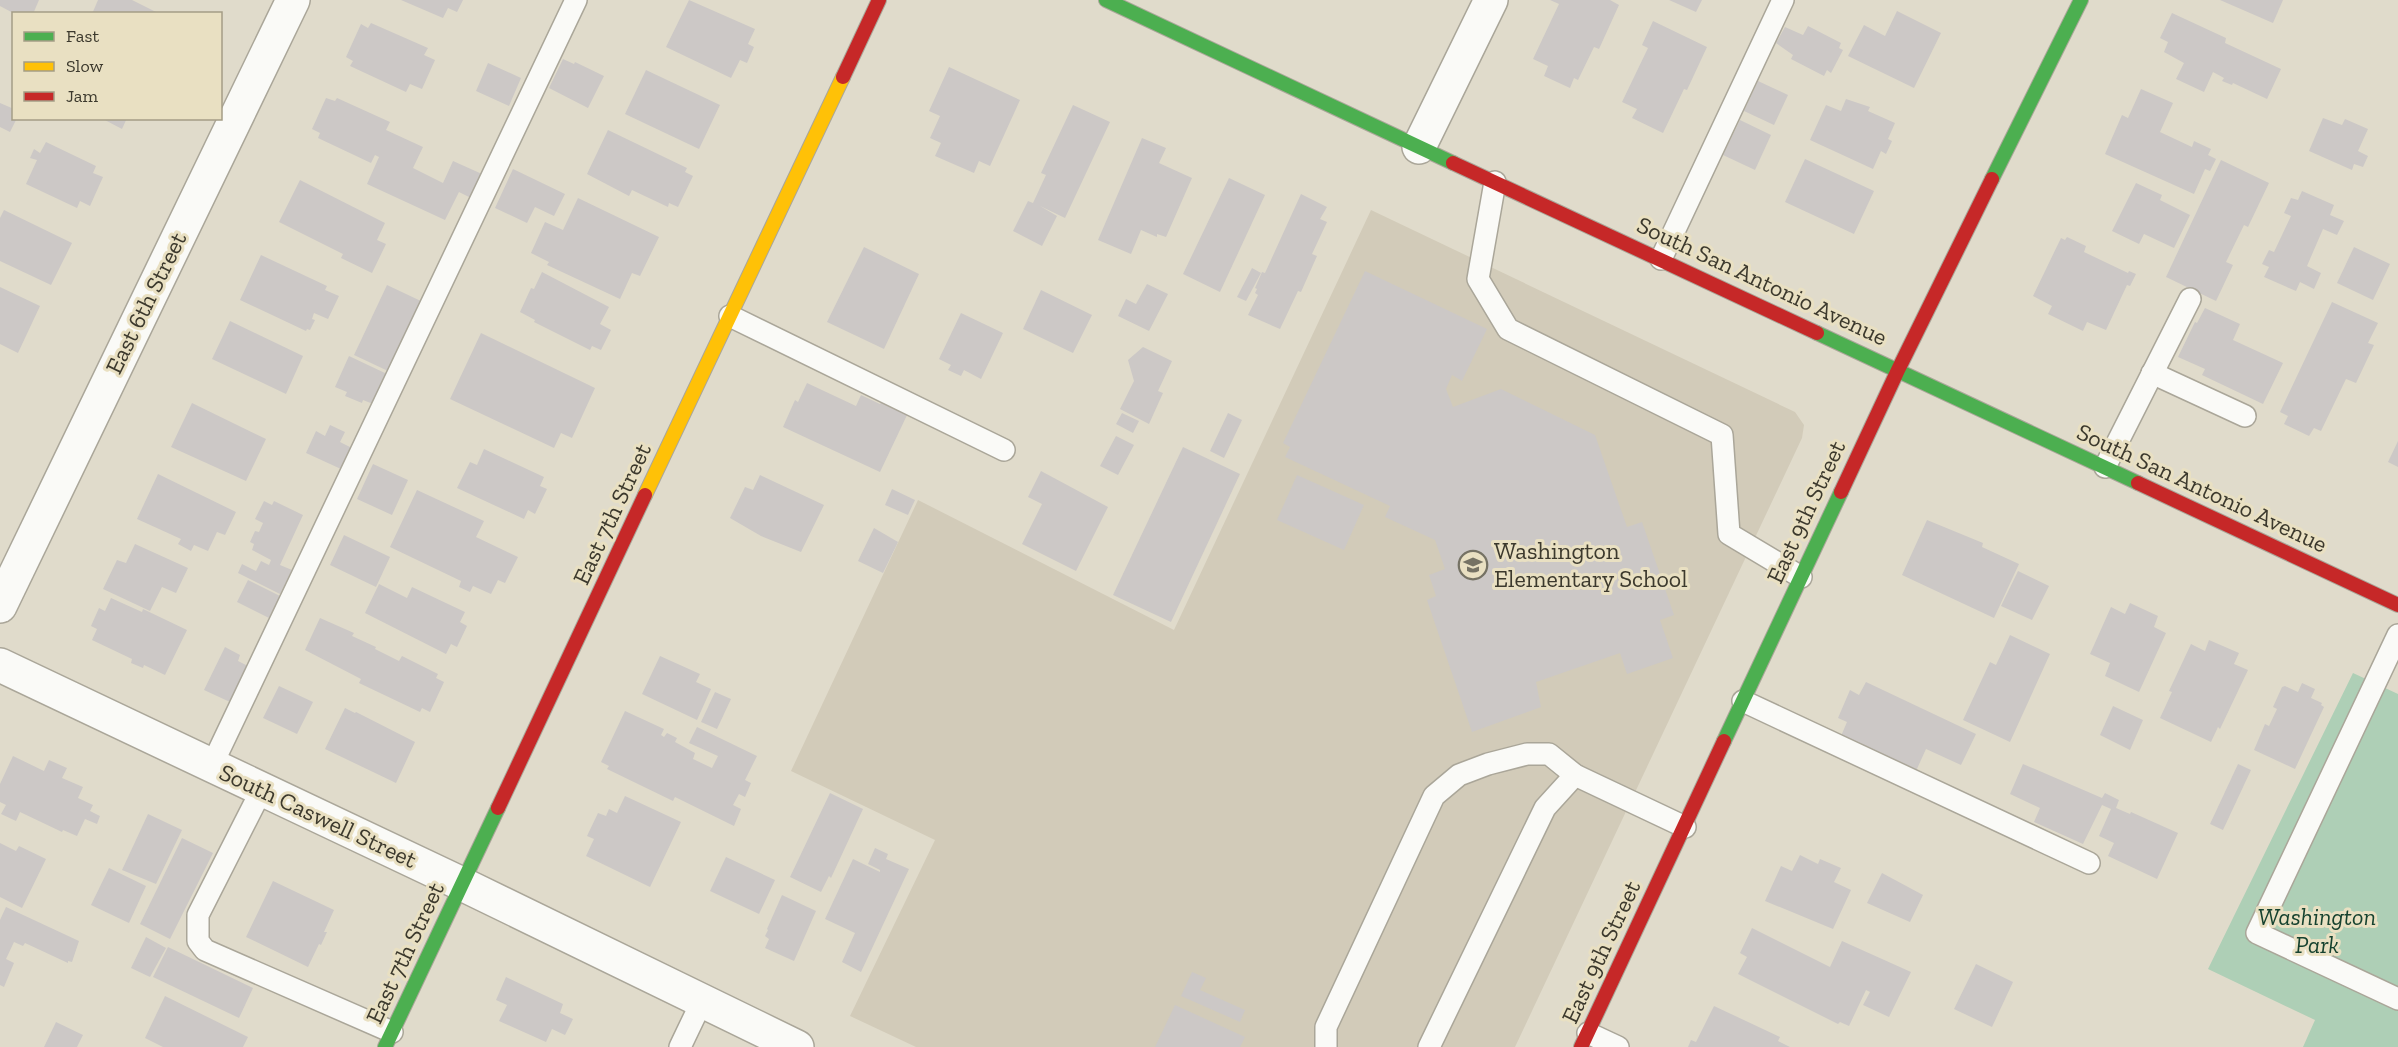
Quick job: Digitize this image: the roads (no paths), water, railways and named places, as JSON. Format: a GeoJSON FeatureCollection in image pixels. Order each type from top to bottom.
{"type":"FeatureCollection","features":[{"type":"Feature","properties":{"kind":"street","name":"East 6th Street"},"geometry":{"type":"LineString","coordinates":[[0,606],[293,0]]}},
{"type":"Feature","properties":{"kind":"street","name":"East 7th Street"},"geometry":{"type":"LineString","coordinates":[[389,1040],[879,0]]}},
{"type":"Feature","properties":{"kind":"street","name":"South San Antonio Avenue"},"geometry":{"type":"LineString","coordinates":[[1106,0],[2398,605]]}},
{"type":"Feature","properties":{"kind":"street"},"geometry":{"type":"LineString","coordinates":[[1419,147],[1491,0]]}},
{"type":"Feature","properties":{"kind":"street","name":"East 9th Street"},"geometry":{"type":"LineString","coordinates":[[1584,1040],[1898,370],[2081,0]]}},
{"type":"Feature","properties":{"kind":"street","name":"South Caswell Street"},"geometry":{"type":"LineString","coordinates":[[0,664],[462,884],[797,1047]]}},
{"type":"Feature","properties":{"kind":"lane"},"geometry":{"type":"LineString","coordinates":[[212,765],[576,0]]}},
{"type":"Feature","properties":{"kind":"lane"},"geometry":{"type":"LineString","coordinates":[[1661,259],[1783,0]]}},
{"type":"Feature","properties":{"kind":"lane"},"geometry":{"type":"LineString","coordinates":[[1495,182],[1478,279],[1508,329],[1722,435],[1729,534],[1801,577]]}},
{"type":"Feature","properties":{"kind":"lane"},"geometry":{"type":"LineString","coordinates":[[2105,467],[2190,299]]}},
{"type":"Feature","properties":{"kind":"lane"},"geometry":{"type":"LineString","coordinates":[[730,316],[1004,450]]}},
{"type":"Feature","properties":{"kind":"lane"},"geometry":{"type":"LineString","coordinates":[[2152,373],[2245,416]]}},
{"type":"Feature","properties":{"kind":"lane"},"geometry":{"type":"LineString","coordinates":[[2398,634],[2257,933],[2398,999]]}},
{"type":"Feature","properties":{"kind":"lane"},"geometry":{"type":"LineString","coordinates":[[1743,701],[2089,863]]}},
{"type":"Feature","properties":{"kind":"lane"},"geometry":{"type":"LineString","coordinates":[[1326,1047],[1326,1027],[1434,796],[1459,775],[1488,764],[1527,754],[1549,754],[1575,775],[1685,827]]}},
{"type":"Feature","properties":{"kind":"lane"},"geometry":{"type":"LineString","coordinates":[[1429,1047],[1545,808],[1575,775]]}},
{"type":"Feature","properties":{"kind":"lane"},"geometry":{"type":"LineString","coordinates":[[262,789],[198,915],[198,941],[205,950],[389,1040]]}},
{"type":"Feature","properties":{"kind":"lane"},"geometry":{"type":"LineString","coordinates":[[680,1047],[702,1001]]}},
{"type":"Feature","properties":{"kind":"lane"},"geometry":{"type":"LineString","coordinates":[[1584,1040],[1618,1047]]}},
{"type":"Feature","properties":{"kind":"place","name":"Washington Elementary School"},"geometry":{"type":"Point","coordinates":[1473,565]}},
{"type":"Feature","properties":{"kind":"park label","name":"Washington Park"},"geometry":{"type":"Point","coordinates":[2317,931]}}]}
